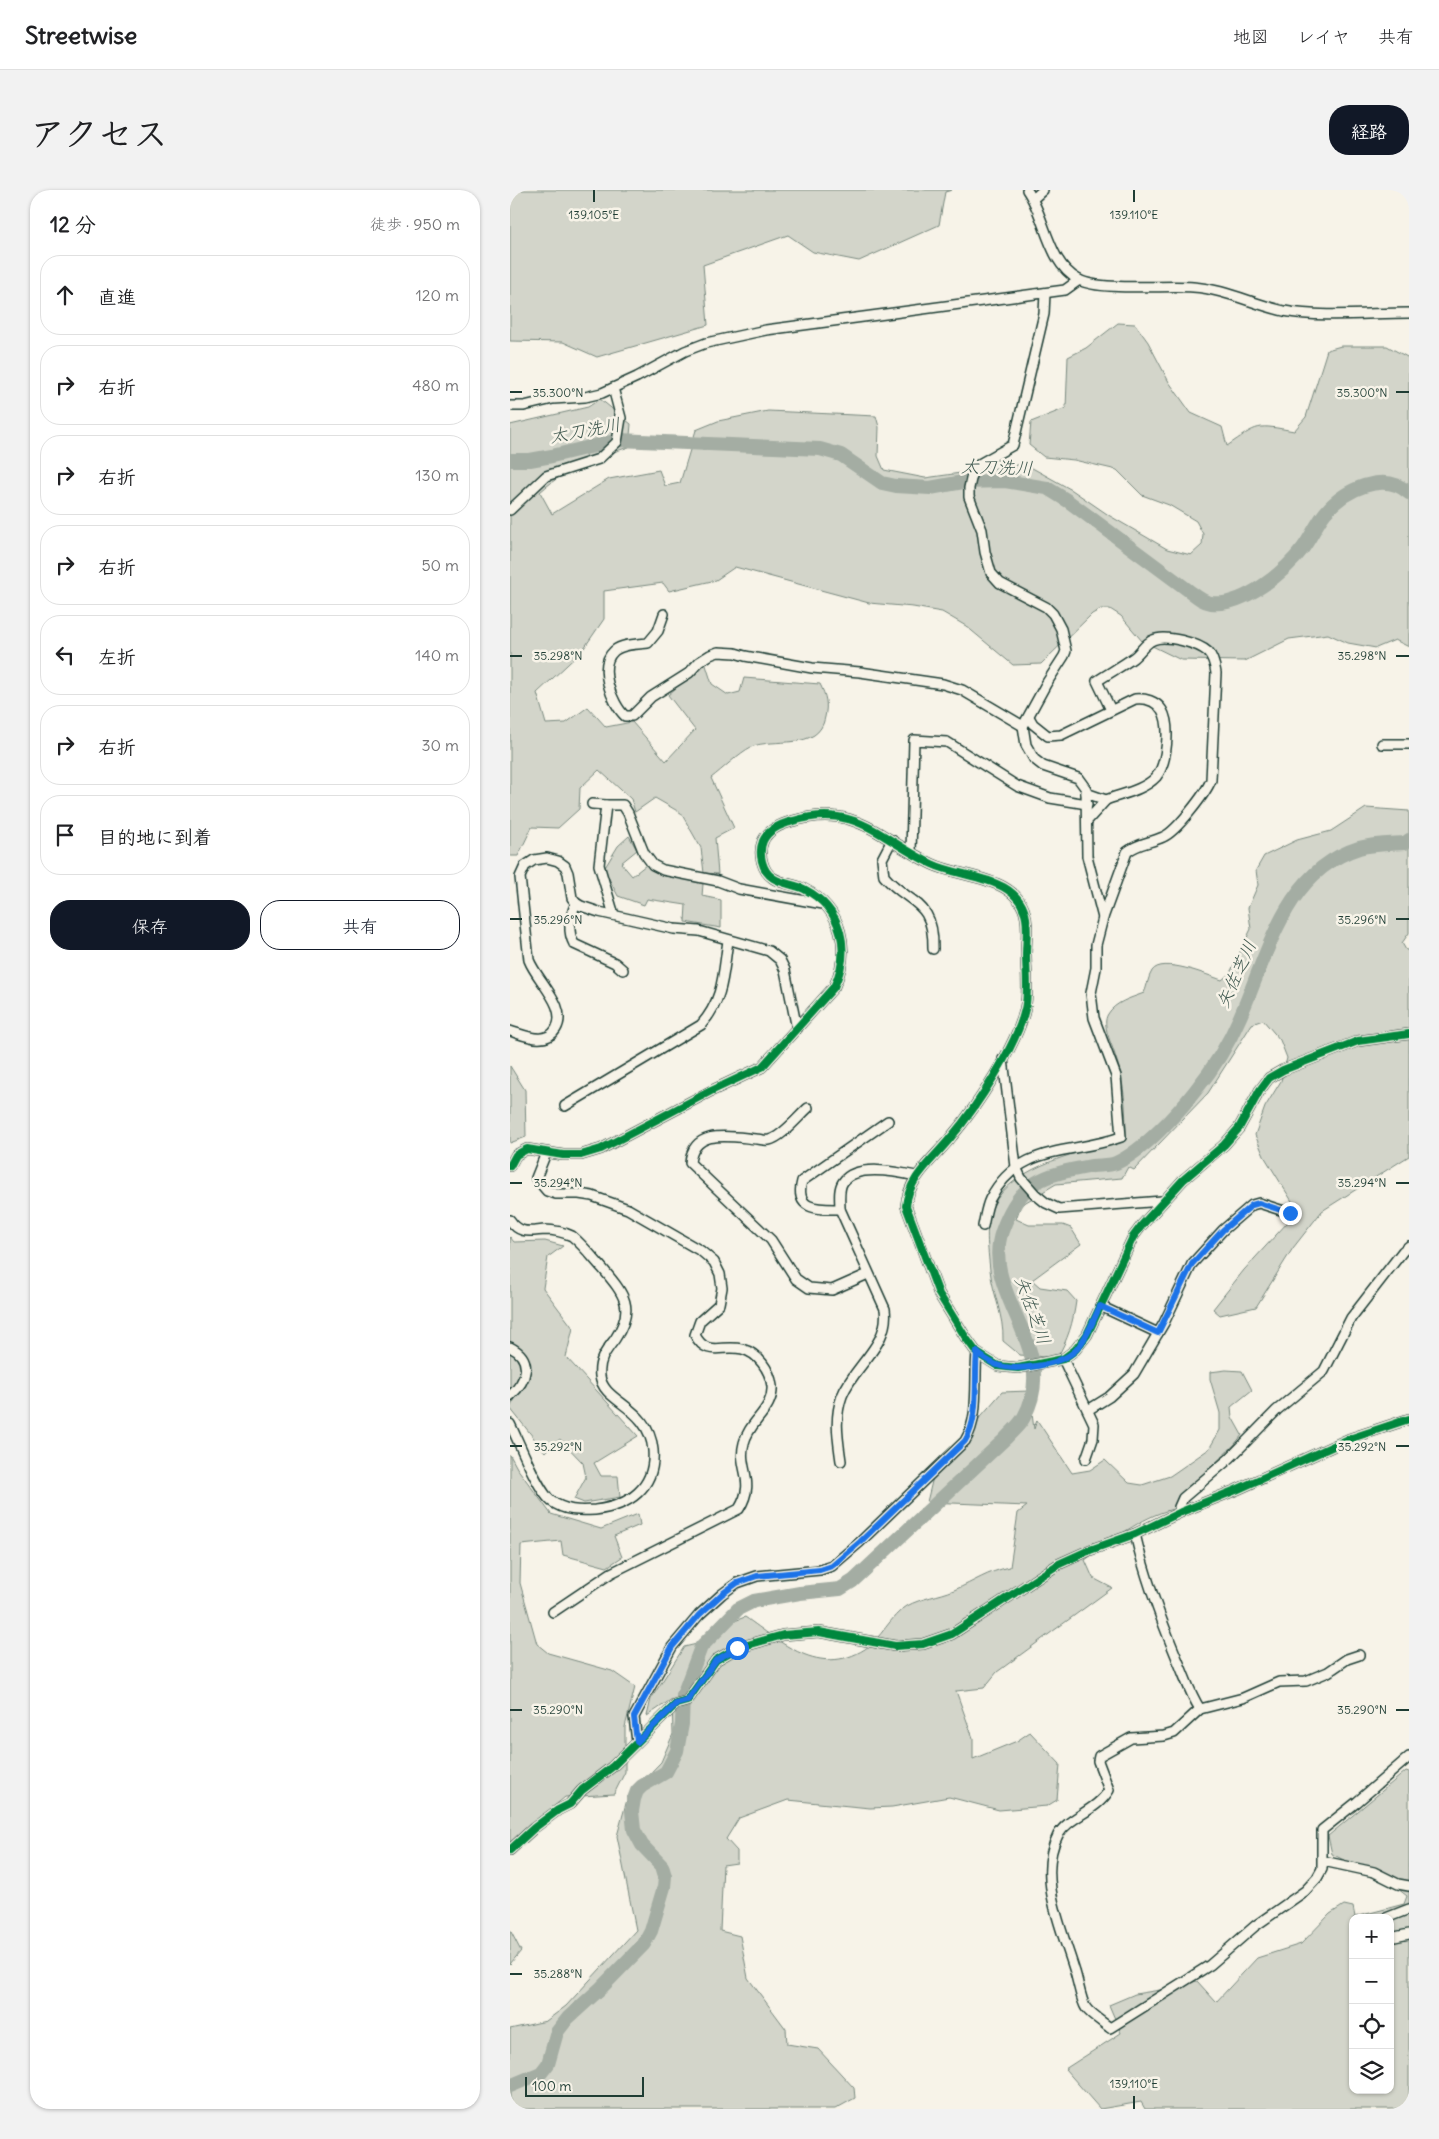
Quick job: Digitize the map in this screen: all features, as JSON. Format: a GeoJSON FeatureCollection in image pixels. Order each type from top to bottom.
{"type":"FeatureCollection","features":[{"type":"Feature","properties":{"kind":"street"},"geometry":{"type":"LineString","coordinates":[[1027,190],[1033,199],[1045,231],[1061,262],[1079,280],[1101,285],[1193,287],[1216,290],[1302,314],[1409,313]]}},
{"type":"Feature","properties":{"kind":"street"},"geometry":{"type":"LineString","coordinates":[[1033,199],[1043,190]]}},
{"type":"Feature","properties":{"kind":"street"},"geometry":{"type":"LineString","coordinates":[[510,406],[524,406],[553,399],[585,397],[613,388],[685,350],[706,343],[809,323],[1065,290],[1079,280]]}},
{"type":"Feature","properties":{"kind":"street"},"geometry":{"type":"LineString","coordinates":[[1044,293],[1044,314],[1012,445],[981,463],[972,474],[969,497],[982,530],[985,552],[994,578],[1046,607],[1053,614],[1063,636],[1066,651],[1064,656],[1046,684],[1024,726],[1026,745],[1034,759],[1043,766],[1078,778],[1086,789],[1087,856],[1103,918]]}},
{"type":"Feature","properties":{"kind":"street"},"geometry":{"type":"LineString","coordinates":[[510,510],[546,476],[599,459],[617,442],[621,418],[613,388]]}},
{"type":"Feature","properties":{"kind":"street"},"geometry":{"type":"LineString","coordinates":[[664,614],[658,631],[648,643],[624,646],[614,650],[611,655],[606,673],[608,686],[619,710],[625,716],[632,716],[651,698],[689,673],[699,662],[710,655],[718,652],[735,652],[745,656],[812,668],[860,672],[943,684],[962,690],[1024,726]]}},
{"type":"Feature","properties":{"kind":"street"},"geometry":{"type":"LineString","coordinates":[[983,1226],[989,1200],[1016,1167],[1041,1154],[1104,1143],[1121,1137],[1116,1076],[1094,1018],[1090,993],[1096,968],[1096,945],[1103,918],[1127,852],[1134,846],[1165,837],[1207,790],[1211,780],[1216,673],[1214,663],[1208,652],[1199,646],[1168,637],[1151,640],[1134,657],[1097,681],[1111,710]]}},
{"type":"Feature","properties":{"kind":"street"},"geometry":{"type":"LineString","coordinates":[[1029,717],[1048,736],[1061,735],[1135,699],[1143,698],[1154,702],[1161,709],[1165,717],[1166,748],[1162,767],[1155,778],[1143,786],[1106,800],[1087,821]]}},
{"type":"Feature","properties":{"kind":"street"},"geometry":{"type":"LineString","coordinates":[[911,852],[914,740],[947,742],[1025,789],[1050,798],[1087,804]]}},
{"type":"Feature","properties":{"kind":"street"},"geometry":{"type":"LineString","coordinates":[[1382,744],[1409,744]]}},
{"type":"Feature","properties":{"kind":"street"},"geometry":{"type":"LineString","coordinates":[[1086,793],[1106,800]]}},
{"type":"Feature","properties":{"kind":"street"},"geometry":{"type":"LineString","coordinates":[[592,804],[623,805],[644,853],[653,865],[663,870],[718,880],[739,889],[823,904]]}},
{"type":"Feature","properties":{"kind":"street"},"geometry":{"type":"LineString","coordinates":[[606,805],[599,865],[614,915]]}},
{"type":"Feature","properties":{"kind":"street"},"geometry":{"type":"LineString","coordinates":[[510,1166],[516,1155],[527,1150],[581,1155],[601,1148],[762,1067],[834,987],[840,973],[844,947],[840,929],[834,917],[823,904],[803,888],[772,878],[762,865],[761,849],[763,840],[772,830],[802,818],[842,817],[872,828],[931,864],[948,871],[991,881],[1007,889],[1020,904],[1026,918],[1026,1006],[1016,1034],[963,1124],[916,1176],[907,1194],[906,1206],[939,1294],[966,1338],[977,1352],[998,1366],[1018,1368],[1042,1365],[1063,1359],[1075,1350],[1087,1335],[1133,1237],[1162,1201],[1183,1180],[1224,1145],[1239,1128],[1260,1090],[1269,1078],[1283,1070],[1358,1041],[1409,1034]]}},
{"type":"Feature","properties":{"kind":"street"},"geometry":{"type":"LineString","coordinates":[[892,840],[882,859],[884,876],[926,912],[933,930],[933,949]]}},
{"type":"Feature","properties":{"kind":"street"},"geometry":{"type":"LineString","coordinates":[[510,1031],[533,1038],[542,1038],[554,1032],[560,1023],[560,1010],[533,970],[529,960],[520,877],[525,866],[534,860],[547,858],[558,861],[564,866],[568,873],[572,898],[576,903],[590,910],[674,929],[699,931],[724,938],[728,941],[769,951],[780,960],[785,970],[797,1029]]}},
{"type":"Feature","properties":{"kind":"street"},"geometry":{"type":"LineString","coordinates":[[510,877],[520,877]]}},
{"type":"Feature","properties":{"kind":"street"},"geometry":{"type":"LineString","coordinates":[[576,903],[570,918],[570,929],[574,944],[615,963],[623,970]]}},
{"type":"Feature","properties":{"kind":"street"},"geometry":{"type":"LineString","coordinates":[[565,1106],[701,1024],[713,1012],[720,995],[728,941]]}},
{"type":"Feature","properties":{"kind":"street"},"geometry":{"type":"LineString","coordinates":[[1003,1059],[1016,1167],[1021,1178],[1035,1194],[1046,1203],[1059,1209],[1162,1201]]}},
{"type":"Feature","properties":{"kind":"street"},"geometry":{"type":"LineString","coordinates":[[808,1108],[780,1134],[769,1140],[721,1136],[708,1137],[698,1143],[691,1152],[690,1163],[771,1240],[796,1279],[809,1288],[832,1290],[868,1274]]}},
{"type":"Feature","properties":{"kind":"street"},"geometry":{"type":"LineString","coordinates":[[840,1209],[813,1209],[803,1201],[800,1190],[802,1181],[888,1121]]}},
{"type":"Feature","properties":{"kind":"street"},"geometry":{"type":"LineString","coordinates":[[546,1153],[536,1178],[547,1191],[556,1194],[592,1196],[628,1209],[701,1251],[714,1262],[720,1274],[722,1288],[719,1304],[700,1321],[695,1335],[700,1344],[708,1349],[741,1349],[751,1354],[763,1364],[770,1375],[772,1388],[769,1403],[749,1431],[743,1446],[748,1488],[746,1499],[739,1509],[611,1573],[553,1612]]}},
{"type":"Feature","properties":{"kind":"street"},"geometry":{"type":"LineString","coordinates":[[841,1461],[837,1426],[843,1396],[853,1376],[880,1340],[886,1318],[884,1309],[840,1209],[840,1192],[844,1181],[852,1175],[873,1170],[916,1176]]}},
{"type":"Feature","properties":{"kind":"street"},"geometry":{"type":"LineString","coordinates":[[1088,1410],[1109,1397],[1134,1374],[1158,1333],[1192,1264],[1223,1230],[1252,1205],[1259,1203],[1290,1213],[1293,1210]]}},
{"type":"Feature","properties":{"kind":"street"},"geometry":{"type":"LineString","coordinates":[[510,1220],[514,1226],[523,1232],[547,1230],[562,1232],[572,1236],[622,1292],[626,1313],[623,1327],[603,1356],[599,1366],[600,1379],[606,1389],[644,1422],[651,1436],[653,1464],[649,1478],[641,1491],[624,1503],[578,1511],[562,1508],[550,1500],[543,1490],[510,1424]]}},
{"type":"Feature","properties":{"kind":"street"},"geometry":{"type":"LineString","coordinates":[[1181,1512],[1180,1507],[1183,1498],[1230,1458],[1277,1410],[1324,1371],[1351,1318],[1402,1251],[1409,1246]]}},
{"type":"Feature","properties":{"kind":"street"},"geometry":{"type":"LineString","coordinates":[[1100,1306],[1158,1333]]}},
{"type":"Feature","properties":{"kind":"street"},"geometry":{"type":"LineString","coordinates":[[510,1347],[519,1352],[526,1372],[524,1378],[510,1396]]}},
{"type":"Feature","properties":{"kind":"street"},"geometry":{"type":"LineString","coordinates":[[637,1742],[634,1717],[672,1647],[699,1615],[737,1583],[757,1576],[820,1570],[832,1566],[860,1542],[965,1441],[970,1432],[972,1421],[977,1352]]}},
{"type":"Feature","properties":{"kind":"street"},"geometry":{"type":"LineString","coordinates":[[1063,1359],[1094,1424],[1093,1439],[1086,1459]]}},
{"type":"Feature","properties":{"kind":"street"},"geometry":{"type":"LineString","coordinates":[[510,1850],[534,1828],[558,1810],[570,1804],[582,1790],[612,1767],[676,1704],[687,1701],[716,1660],[737,1648],[783,1634],[819,1632],[895,1646],[923,1644],[952,1634],[1059,1564],[1090,1550],[1135,1534],[1349,1439],[1383,1426],[1409,1419]]}},
{"type":"Feature","properties":{"kind":"street"},"geometry":{"type":"LineString","coordinates":[[1135,1534],[1141,1561],[1166,1631],[1193,1698],[1200,1709]]}},
{"type":"Feature","properties":{"kind":"street"},"geometry":{"type":"LineString","coordinates":[[1359,1655],[1347,1659],[1328,1672],[1306,1680],[1279,1682],[1242,1698],[1200,1709],[1174,1733],[1164,1736],[1131,1738],[1099,1756],[1098,1761],[1109,1790],[1103,1800],[1062,1831],[1051,1852],[1050,1874],[1058,1919],[1086,2008],[1110,2028],[1220,1958],[1255,1926],[1305,1891],[1317,1878],[1322,1869],[1322,1830],[1409,1757]]}},
{"type":"Feature","properties":{"kind":"street"},"geometry":{"type":"LineString","coordinates":[[1323,1860],[1374,1872],[1398,1884],[1409,1886]]}},
{"type":"Feature","properties":{"kind":"street"},"geometry":{"type":"LineString","coordinates":[[1394,1915],[1409,1909]]}},
{"type":"Feature","properties":{"kind":"street"},"geometry":{"type":"LineString","coordinates":[[1394,1937],[1409,1934]]}},
{"type":"Feature","properties":{"kind":"shaded area"},"geometry":{"type":"Polygon","coordinates":[[[510,190],[952,190],[945,192],[939,225],[859,261],[813,252],[788,235],[703,265],[708,325],[597,357],[563,342],[510,341],[510,190]]]}},
{"type":"Feature","properties":{"kind":"shaded area"},"geometry":{"type":"Polygon","coordinates":[[[1118,323],[1135,324],[1148,342],[1169,382],[1191,413],[1222,427],[1227,446],[1246,433],[1258,428],[1272,427],[1294,431],[1306,417],[1327,350],[1341,346],[1387,346],[1409,358],[1409,647],[1395,640],[1376,648],[1348,643],[1328,634],[1289,639],[1245,661],[1181,660],[1142,641],[1121,616],[1110,609],[1101,609],[1092,614],[1041,664],[1013,665],[966,626],[942,612],[869,603],[735,567],[716,580],[669,591],[663,583],[604,591],[604,619],[582,651],[537,693],[546,724],[566,723],[588,707],[606,727],[632,722],[666,761],[695,730],[668,695],[705,662],[712,684],[728,695],[740,692],[744,678],[820,684],[826,700],[825,717],[821,728],[814,735],[805,739],[760,744],[751,747],[711,778],[734,828],[715,838],[718,874],[704,873],[701,848],[681,813],[655,798],[635,812],[631,799],[599,770],[580,788],[579,809],[558,828],[532,827],[518,856],[510,856],[510,425],[588,407],[600,399],[631,424],[629,447],[603,455],[572,469],[540,492],[552,514],[609,479],[659,470],[665,486],[680,483],[696,430],[718,421],[768,411],[876,416],[879,427],[878,456],[884,470],[925,478],[1025,464],[1072,490],[1110,516],[1167,549],[1191,555],[1202,545],[1203,534],[1196,521],[1169,505],[1142,495],[1117,470],[1074,460],[1044,457],[1029,445],[1031,422],[1066,408],[1068,357],[1086,348],[1118,323]]]}},
{"type":"Feature","properties":{"kind":"shaded area"},"geometry":{"type":"Polygon","coordinates":[[[1366,808],[1409,811],[1409,933],[1402,943],[1406,950],[1409,950],[1409,1156],[1322,1211],[1293,1248],[1256,1307],[1220,1315],[1213,1309],[1244,1270],[1298,1211],[1264,1156],[1255,1135],[1265,1107],[1281,1081],[1287,1058],[1280,1040],[1263,1020],[1252,1024],[1208,1093],[1134,1170],[1128,1167],[1122,1178],[1056,1184],[1021,1205],[1016,1219],[1029,1225],[1063,1225],[1071,1228],[1081,1244],[1032,1280],[1040,1287],[1067,1291],[1076,1301],[1070,1331],[1061,1351],[1057,1358],[1020,1355],[1003,1341],[1002,1323],[991,1279],[988,1254],[987,1237],[990,1213],[1003,1192],[1016,1179],[1071,1154],[1126,1139],[1123,1086],[1106,1029],[1108,1014],[1119,1003],[1144,993],[1152,971],[1157,967],[1165,965],[1185,968],[1222,980],[1230,973],[1251,929],[1248,908],[1258,885],[1256,870],[1264,856],[1297,840],[1331,831],[1366,808]]]}},
{"type":"Feature","properties":{"kind":"shaded area"},"geometry":{"type":"Polygon","coordinates":[[[629,836],[637,850],[621,863],[632,876],[646,865],[656,872],[703,884],[702,896],[721,900],[721,928],[685,922],[686,905],[647,899],[644,905],[618,896],[604,869],[618,846],[629,836]]]}},
{"type":"Feature","properties":{"kind":"shaded area"},"geometry":{"type":"Polygon","coordinates":[[[510,1066],[525,1090],[526,1137],[510,1143],[510,1066]]]}},
{"type":"Feature","properties":{"kind":"shaded area"},"geometry":{"type":"Polygon","coordinates":[[[510,1237],[514,1242],[545,1241],[563,1246],[548,1257],[543,1288],[573,1328],[566,1357],[638,1436],[594,1463],[601,1476],[618,1476],[620,1497],[584,1503],[574,1499],[586,1477],[583,1463],[560,1439],[545,1452],[510,1408],[517,1395],[510,1390],[510,1237]]]}},
{"type":"Feature","properties":{"kind":"shaded area"},"geometry":{"type":"Polygon","coordinates":[[[1242,1371],[1252,1390],[1231,1407],[1232,1417],[1242,1435],[1235,1444],[1183,1494],[1173,1509],[1138,1524],[1085,1560],[1093,1578],[1112,1588],[997,1672],[984,1688],[956,1691],[973,1738],[973,1759],[1017,1741],[1030,1732],[1060,1764],[1057,1800],[1047,1806],[999,1810],[949,1797],[892,1807],[870,1808],[788,1800],[739,1818],[726,1839],[737,1851],[737,1863],[723,1865],[720,1931],[740,1936],[748,1978],[786,2029],[787,2044],[818,2049],[854,2088],[855,2098],[835,2109],[510,2109],[510,2029],[546,2021],[566,2006],[636,1930],[617,1836],[628,1796],[661,1762],[673,1734],[672,1699],[647,1716],[651,1699],[684,1647],[710,1641],[732,1622],[745,1617],[787,1646],[816,1658],[832,1660],[848,1657],[865,1649],[907,1606],[949,1592],[988,1574],[1010,1567],[1018,1513],[1027,1506],[927,1502],[935,1469],[1002,1392],[1029,1391],[1034,1429],[1037,1420],[1072,1473],[1090,1470],[1105,1460],[1129,1483],[1142,1485],[1170,1476],[1209,1449],[1220,1430],[1220,1413],[1210,1379],[1210,1372],[1242,1371]]]}},
{"type":"Feature","properties":{"kind":"shaded area"},"geometry":{"type":"Polygon","coordinates":[[[510,1455],[517,1468],[551,1514],[601,1529],[638,1514],[640,1525],[614,1536],[622,1557],[607,1567],[563,1555],[561,1541],[521,1545],[520,1583],[537,1644],[548,1653],[612,1671],[635,1687],[625,1727],[625,1772],[614,1794],[565,1797],[510,1843],[510,1455]]]}},
{"type":"Feature","properties":{"kind":"shaded area"},"geometry":{"type":"Polygon","coordinates":[[[1406,1771],[1409,1772],[1409,2109],[1145,2109],[1141,2102],[1100,2109],[1065,2069],[1121,2033],[1109,2005],[1135,1994],[1197,1981],[1216,2002],[1257,1958],[1301,1944],[1330,1914],[1344,1905],[1353,1907],[1354,1914],[1349,1914],[1349,2094],[1394,2094],[1394,1914],[1366,1914],[1404,1904],[1407,1896],[1393,1885],[1332,1854],[1328,1836],[1406,1771]]]}},
{"type":"Feature","properties":{"kind":"shaded area"},"geometry":{"type":"Polygon","coordinates":[[[510,1930],[521,1951],[510,1964],[510,1930]]]}},
{"type":"Feature","properties":{"kind":"waterway","name":"太刀洗川"},"geometry":{"type":"LineString","coordinates":[[510,460],[530,460],[552,456],[619,440],[820,449],[841,455],[882,483],[896,486],[930,488],[963,482],[1005,481],[1047,488],[1068,501],[1199,598],[1211,603],[1223,603],[1249,594],[1274,577],[1303,548],[1325,513],[1353,490],[1376,483],[1388,483],[1399,486],[1409,493]]}},
{"type":"Feature","properties":{"kind":"waterway","name":"矢佐芝川"},"geometry":{"type":"LineString","coordinates":[[510,2086],[541,2073],[548,2064],[557,2032],[568,2018],[601,1988],[644,1944],[651,1931],[664,1887],[665,1876],[662,1866],[642,1845],[634,1830],[632,1811],[634,1799],[637,1791],[642,1786],[666,1772],[677,1751],[682,1724],[683,1695],[701,1647],[738,1609],[754,1601],[800,1593],[840,1589],[853,1581],[1005,1439],[1024,1417],[1033,1392],[1034,1368],[1028,1345],[1009,1300],[998,1255],[1002,1231],[1017,1201],[1025,1191],[1046,1177],[1075,1169],[1116,1163],[1137,1150],[1159,1131],[1188,1100],[1220,1056],[1236,1027],[1270,942],[1282,918],[1296,895],[1313,875],[1334,859],[1359,848],[1405,843],[1409,840]]}},
{"type":"Feature","properties":{"kind":"cycle path"},"geometry":{"type":"LineString","coordinates":[[510,1166],[516,1155],[527,1149],[563,1155],[581,1155],[601,1149],[711,1091],[762,1067],[834,987],[842,959],[840,932],[835,919],[828,908],[817,897],[804,889],[780,882],[769,875],[761,856],[763,841],[772,831],[788,822],[815,816],[834,816],[867,826],[932,864],[988,880],[1001,886],[1013,894],[1021,904],[1026,918],[1027,996],[1021,1024],[1005,1058],[984,1093],[962,1124],[917,1177],[908,1195],[906,1206],[939,1294],[977,1353],[998,1366],[1018,1368],[1063,1359],[1075,1350],[1087,1335],[1133,1237],[1183,1180],[1224,1145],[1239,1128],[1260,1090],[1269,1078],[1283,1070],[1358,1041],[1409,1034]]}},
{"type":"Feature","properties":{"kind":"cycle path"},"geometry":{"type":"LineString","coordinates":[[510,1850],[534,1828],[558,1810],[570,1804],[582,1790],[612,1767],[676,1704],[687,1701],[716,1660],[737,1648],[783,1635],[819,1632],[895,1646],[923,1644],[952,1634],[1059,1564],[1090,1550],[1135,1534],[1349,1439],[1409,1419]]}},
{"type":"Feature","properties":{"kind":"route"},"geometry":{"type":"LineString","coordinates":[[737,1648],[716,1660],[687,1701],[676,1704],[637,1742],[634,1717],[638,1707],[672,1647],[699,1615],[737,1583],[771,1573],[820,1570],[832,1566],[860,1542],[965,1441],[970,1432],[972,1421],[977,1352],[998,1366],[1018,1368],[1042,1365],[1063,1359],[1075,1350],[1087,1335],[1100,1306],[1158,1333],[1192,1264],[1223,1230],[1252,1205],[1259,1203],[1290,1213]]}}]}
